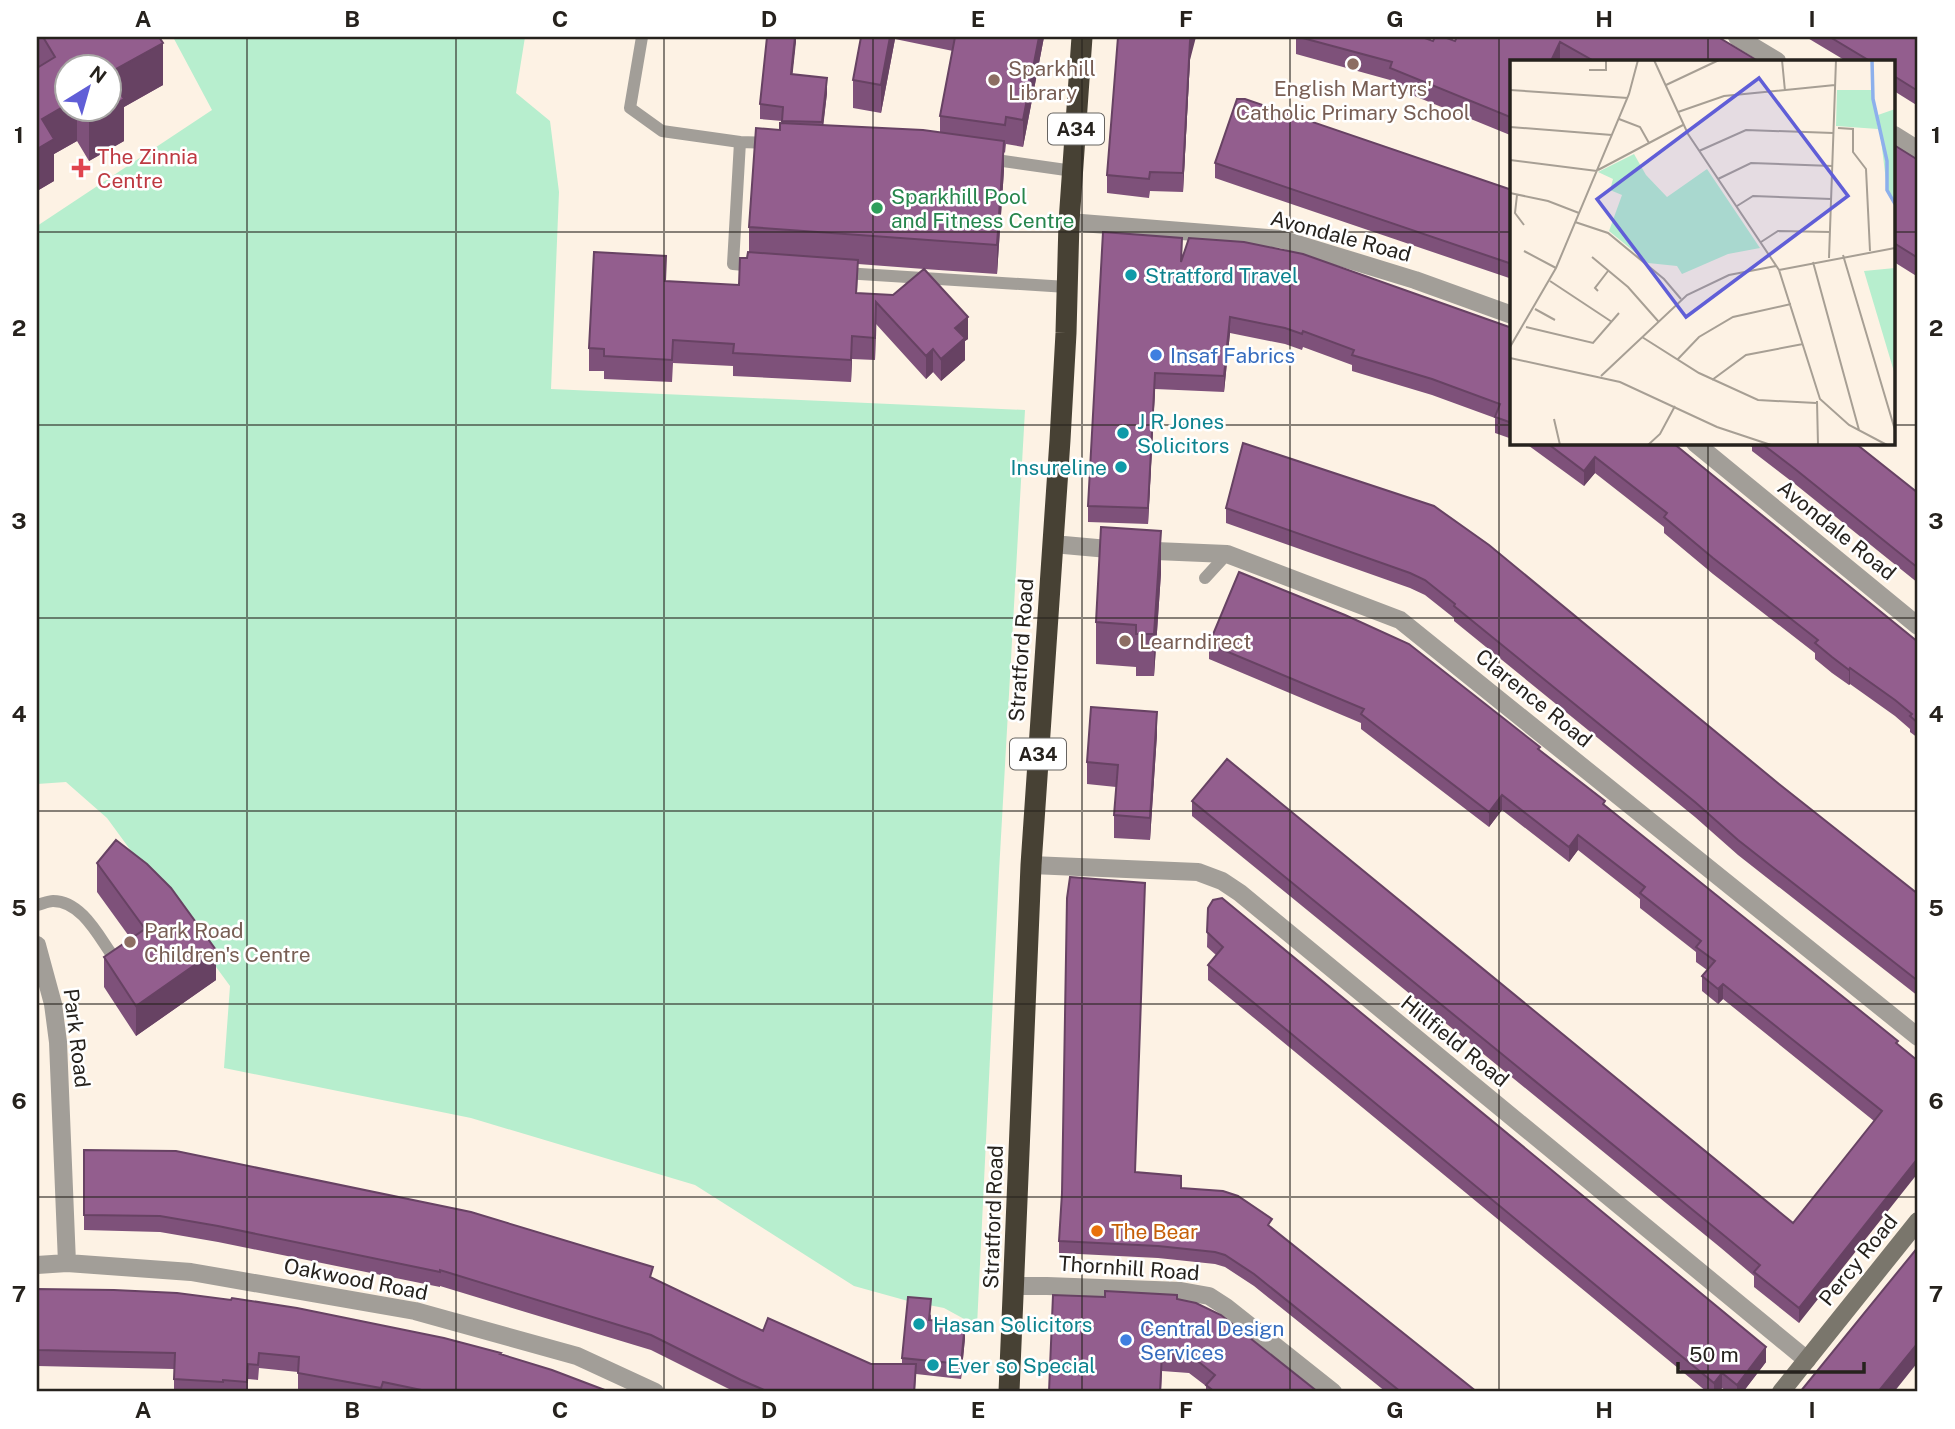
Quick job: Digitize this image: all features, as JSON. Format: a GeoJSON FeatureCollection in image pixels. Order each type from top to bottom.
{"type":"FeatureCollection","features":[{"type":"Feature","properties":{"kind":"highway","name":"Stratford Road"},"geometry":{"type":"LineString","coordinates":[[1009,1392],[1031,865],[1066,333],[1069,222],[1082,37]]}},
{"type":"Feature","properties":{"kind":"street"},"geometry":{"type":"LineString","coordinates":[[1737,37],[1775,60]]}},
{"type":"Feature","properties":{"kind":"street"},"geometry":{"type":"LineString","coordinates":[[1896,136],[1918,150]]}},
{"type":"Feature","properties":{"kind":"street","name":"Avondale Road"},"geometry":{"type":"LineString","coordinates":[[1069,222],[1281,239],[1415,280],[1510,314]]}},
{"type":"Feature","properties":{"kind":"street","name":"Avondale Road"},"geometry":{"type":"LineString","coordinates":[[1696,444],[1918,626]]}},
{"type":"Feature","properties":{"kind":"street","name":"Clarence Road"},"geometry":{"type":"LineString","coordinates":[[1053,544],[1227,554],[1400,620],[1918,1037]]}},
{"type":"Feature","properties":{"kind":"street","name":"Hillfield Road"},"geometry":{"type":"LineString","coordinates":[[1031,865],[1198,872],[1222,881],[1240,893],[1807,1360]]}},
{"type":"Feature","properties":{"kind":"street","name":"Park Road"},"geometry":{"type":"LineString","coordinates":[[37,945],[53,1004],[58,1042],[67,1264]]}},
{"type":"Feature","properties":{"kind":"street","name":"Percy Road"},"geometry":{"type":"LineString","coordinates":[[1781,1392],[1918,1222]]}},
{"type":"Feature","properties":{"kind":"street","name":"Oakwood Road"},"geometry":{"type":"LineString","coordinates":[[37,1265],[67,1264],[191,1272],[415,1311],[577,1356],[655,1392]]}},
{"type":"Feature","properties":{"kind":"street","name":"Thornhill Road"},"geometry":{"type":"LineString","coordinates":[[1014,1286],[1181,1292],[1209,1296],[1333,1392]]}},
{"type":"Feature","properties":{"kind":"lane"},"geometry":{"type":"LineString","coordinates":[[642,37],[630,108],[662,131],[740,142],[779,144]]}},
{"type":"Feature","properties":{"kind":"lane"},"geometry":{"type":"LineString","coordinates":[[740,142],[733,264],[774,267]]}},
{"type":"Feature","properties":{"kind":"lane"},"geometry":{"type":"LineString","coordinates":[[978,158],[1073,171]]}},
{"type":"Feature","properties":{"kind":"lane"},"geometry":{"type":"LineString","coordinates":[[828,272],[1067,287]]}},
{"type":"Feature","properties":{"kind":"lane"},"geometry":{"type":"LineString","coordinates":[[1205,578],[1227,554]]}},
{"type":"Feature","properties":{"kind":"lane"},"geometry":{"type":"LineString","coordinates":[[37,905],[54,901],[72,906],[88,920],[110,952]]}},
{"type":"Feature","properties":{"kind":"green space"},"geometry":{"type":"Polygon","coordinates":[[[173,37],[525,37],[516,93],[550,121],[559,192],[551,389],[1025,410],[977,1326],[944,1308],[854,1286],[695,1185],[471,1118],[224,1068],[230,986],[107,818],[66,782],[37,784],[37,226],[212,110],[173,37]]]}},
{"type":"Feature","properties":{"kind":"building"},"geometry":{"type":"Polygon","coordinates":[[[43,37],[159,37],[163,43],[122,66],[122,52],[52,52],[43,37]]]}},
{"type":"Feature","properties":{"kind":"building"},"geometry":{"type":"Polygon","coordinates":[[[767,37],[795,37],[791,74],[827,78],[822,122],[782,121],[783,107],[760,104],[767,37]]]}},
{"type":"Feature","properties":{"kind":"building"},"geometry":{"type":"Polygon","coordinates":[[[861,37],[890,37],[881,85],[853,80],[861,37]]]}},
{"type":"Feature","properties":{"kind":"building"},"geometry":{"type":"Polygon","coordinates":[[[955,37],[1039,37],[1023,120],[1006,117],[1005,125],[940,116],[955,37]]]}},
{"type":"Feature","properties":{"kind":"building"},"geometry":{"type":"Polygon","coordinates":[[[1118,37],[1191,37],[1183,173],[1150,172],[1149,179],[1107,175],[1118,37]]]}},
{"type":"Feature","properties":{"kind":"building"},"geometry":{"type":"Polygon","coordinates":[[[1299,37],[1422,37],[1433,41],[1435,37],[1444,37],[1455,41],[1457,37],[1718,37],[1756,60],[1592,60],[1560,42],[1551,60],[1510,60],[1510,117],[1390,68],[1392,62],[1299,37]]]}},
{"type":"Feature","properties":{"kind":"building"},"geometry":{"type":"Polygon","coordinates":[[[1830,37],[1918,37],[1918,91],[1896,77],[1896,60],[1868,60],[1830,37]]]}},
{"type":"Feature","properties":{"kind":"building"},"geometry":{"type":"Polygon","coordinates":[[[52,59],[52,113],[42,119],[54,139],[37,149],[37,68],[52,59]]]}},
{"type":"Feature","properties":{"kind":"building"},"geometry":{"type":"Polygon","coordinates":[[[1237,99],[1245,99],[1510,189],[1510,263],[1215,163],[1237,99]]]}},
{"type":"Feature","properties":{"kind":"building","name":"Sparkhill Pool and Fitness Centre"},"geometry":{"type":"Polygon","coordinates":[[[780,123],[923,130],[1004,141],[997,245],[749,227],[756,128],[780,130],[780,123]]]}},
{"type":"Feature","properties":{"kind":"building"},"geometry":{"type":"Polygon","coordinates":[[[1896,146],[1918,160],[1918,258],[1896,244],[1896,146]]]}},
{"type":"Feature","properties":{"kind":"building"},"geometry":{"type":"Polygon","coordinates":[[[1103,232],[1182,238],[1181,262],[1189,238],[1244,242],[1303,254],[1510,327],[1510,422],[1495,417],[1500,404],[1432,379],[1352,355],[1354,350],[1303,331],[1302,334],[1230,317],[1224,376],[1155,373],[1148,508],[1088,506],[1103,232]]]}},
{"type":"Feature","properties":{"kind":"building"},"geometry":{"type":"Polygon","coordinates":[[[594,252],[666,256],[665,281],[739,285],[740,258],[747,258],[748,252],[858,260],[856,293],[893,295],[924,269],[968,317],[955,328],[965,338],[941,359],[933,349],[926,356],[876,302],[875,338],[852,336],[851,360],[733,353],[734,344],[673,340],[672,360],[604,356],[604,349],[589,348],[594,252]]]}},
{"type":"Feature","properties":{"kind":"building"},"geometry":{"type":"Polygon","coordinates":[[[1243,443],[1434,506],[1489,545],[1779,784],[1918,894],[1918,981],[1738,840],[1425,580],[1226,508],[1243,443]]]}},
{"type":"Feature","properties":{"kind":"building"},"geometry":{"type":"Polygon","coordinates":[[[1548,444],[1674,444],[1918,642],[1918,723],[1910,716],[1912,714],[1895,700],[1850,668],[1849,670],[1815,643],[1818,640],[1713,558],[1664,517],[1667,513],[1595,457],[1584,471],[1548,444]]]}},
{"type":"Feature","properties":{"kind":"building"},"geometry":{"type":"Polygon","coordinates":[[[1762,444],[1856,444],[1918,493],[1918,568],[1762,444]]]}},
{"type":"Feature","properties":{"kind":"building"},"geometry":{"type":"Polygon","coordinates":[[[1101,527],[1161,531],[1154,634],[1136,634],[1136,625],[1096,622],[1101,527]]]}},
{"type":"Feature","properties":{"kind":"building"},"geometry":{"type":"Polygon","coordinates":[[[1239,572],[1409,644],[1540,747],[1538,749],[1605,801],[1603,804],[1898,1041],[1896,1043],[1918,1061],[1918,1158],[1799,1308],[1754,1272],[1760,1265],[1192,801],[1227,759],[1793,1223],[1882,1111],[1723,984],[1718,989],[1702,976],[1715,961],[1696,947],[1701,941],[1640,893],[1645,887],[1578,835],[1569,847],[1502,795],[1489,812],[1361,714],[1364,709],[1209,644],[1239,572]]]}},
{"type":"Feature","properties":{"kind":"building"},"geometry":{"type":"Polygon","coordinates":[[[1091,707],[1157,712],[1150,818],[1114,815],[1118,765],[1087,762],[1091,707]]]}},
{"type":"Feature","properties":{"kind":"building"},"geometry":{"type":"Polygon","coordinates":[[[116,840],[147,864],[171,888],[216,950],[136,1006],[104,957],[145,929],[97,863],[116,840]]]}},
{"type":"Feature","properties":{"kind":"building"},"geometry":{"type":"Polygon","coordinates":[[[1070,877],[1145,883],[1135,1172],[1181,1176],[1181,1188],[1223,1191],[1238,1196],[1272,1219],[1268,1225],[1477,1392],[1401,1392],[1254,1274],[1225,1255],[1158,1246],[1059,1241],[1067,898],[1070,877]]]}},
{"type":"Feature","properties":{"kind":"building"},"geometry":{"type":"Polygon","coordinates":[[[1222,898],[1766,1347],[1737,1385],[1722,1373],[1714,1383],[1208,965],[1223,947],[1207,932],[1208,908],[1213,900],[1222,898]]]}},
{"type":"Feature","properties":{"kind":"building"},"geometry":{"type":"Polygon","coordinates":[[[84,1150],[176,1151],[471,1212],[653,1267],[650,1277],[763,1331],[768,1318],[871,1364],[916,1364],[914,1392],[769,1392],[651,1335],[440,1270],[160,1216],[84,1215],[84,1150]]]}},
{"type":"Feature","properties":{"kind":"building"},"geometry":{"type":"Polygon","coordinates":[[[1918,1247],[1918,1343],[1878,1392],[1800,1392],[1918,1247]]]}},
{"type":"Feature","properties":{"kind":"building"},"geometry":{"type":"Polygon","coordinates":[[[37,1289],[177,1293],[297,1308],[444,1338],[501,1353],[610,1392],[431,1392],[383,1382],[381,1388],[298,1373],[299,1357],[259,1353],[258,1365],[248,1364],[247,1382],[174,1379],[175,1353],[37,1350],[37,1289]]]}},
{"type":"Feature","properties":{"kind":"building"},"geometry":{"type":"Polygon","coordinates":[[[1105,1291],[1177,1295],[1177,1299],[1196,1303],[1221,1315],[1318,1392],[1215,1392],[1206,1385],[1215,1375],[1189,1354],[1162,1353],[1160,1392],[1049,1392],[1053,1295],[1105,1297],[1105,1291]]]}},
{"type":"Feature","properties":{"kind":"building"},"geometry":{"type":"Polygon","coordinates":[[[908,1297],[931,1299],[929,1320],[965,1323],[961,1364],[902,1358],[908,1297]]]}},
{"type":"Feature","properties":{"kind":"place","name":"English Martyrs' Catholic Primary School"},"geometry":{"type":"Point","coordinates":[1353,64]}},
{"type":"Feature","properties":{"kind":"place","name":"Sparkhill Library"},"geometry":{"type":"Point","coordinates":[994,80]}},
{"type":"Feature","properties":{"kind":"place","name":"The Zinnia Centre"},"geometry":{"type":"Point","coordinates":[81,168]}},
{"type":"Feature","properties":{"kind":"place","name":"Sparkhill Pool and Fitness Centre"},"geometry":{"type":"Point","coordinates":[877,208]}},
{"type":"Feature","properties":{"kind":"place","name":"Stratford Travel"},"geometry":{"type":"Point","coordinates":[1131,275]}},
{"type":"Feature","properties":{"kind":"place","name":"Insaf Fabrics"},"geometry":{"type":"Point","coordinates":[1156,355]}},
{"type":"Feature","properties":{"kind":"place","name":"J R Jones Solicitors"},"geometry":{"type":"Point","coordinates":[1123,433]}},
{"type":"Feature","properties":{"kind":"place","name":"Insureline"},"geometry":{"type":"Point","coordinates":[1121,467]}},
{"type":"Feature","properties":{"kind":"place","name":"Learndirect"},"geometry":{"type":"Point","coordinates":[1125,641]}},
{"type":"Feature","properties":{"kind":"place","name":"Park Road Children's Centre"},"geometry":{"type":"Point","coordinates":[130,942]}},
{"type":"Feature","properties":{"kind":"place","name":"The Bear"},"geometry":{"type":"Point","coordinates":[1097,1231]}},
{"type":"Feature","properties":{"kind":"place","name":"Hasan Solicitors"},"geometry":{"type":"Point","coordinates":[919,1324]}},
{"type":"Feature","properties":{"kind":"place","name":"Central Design Services"},"geometry":{"type":"Point","coordinates":[1126,1340]}},
{"type":"Feature","properties":{"kind":"place","name":"Ever so Special"},"geometry":{"type":"Point","coordinates":[933,1365]}}]}
